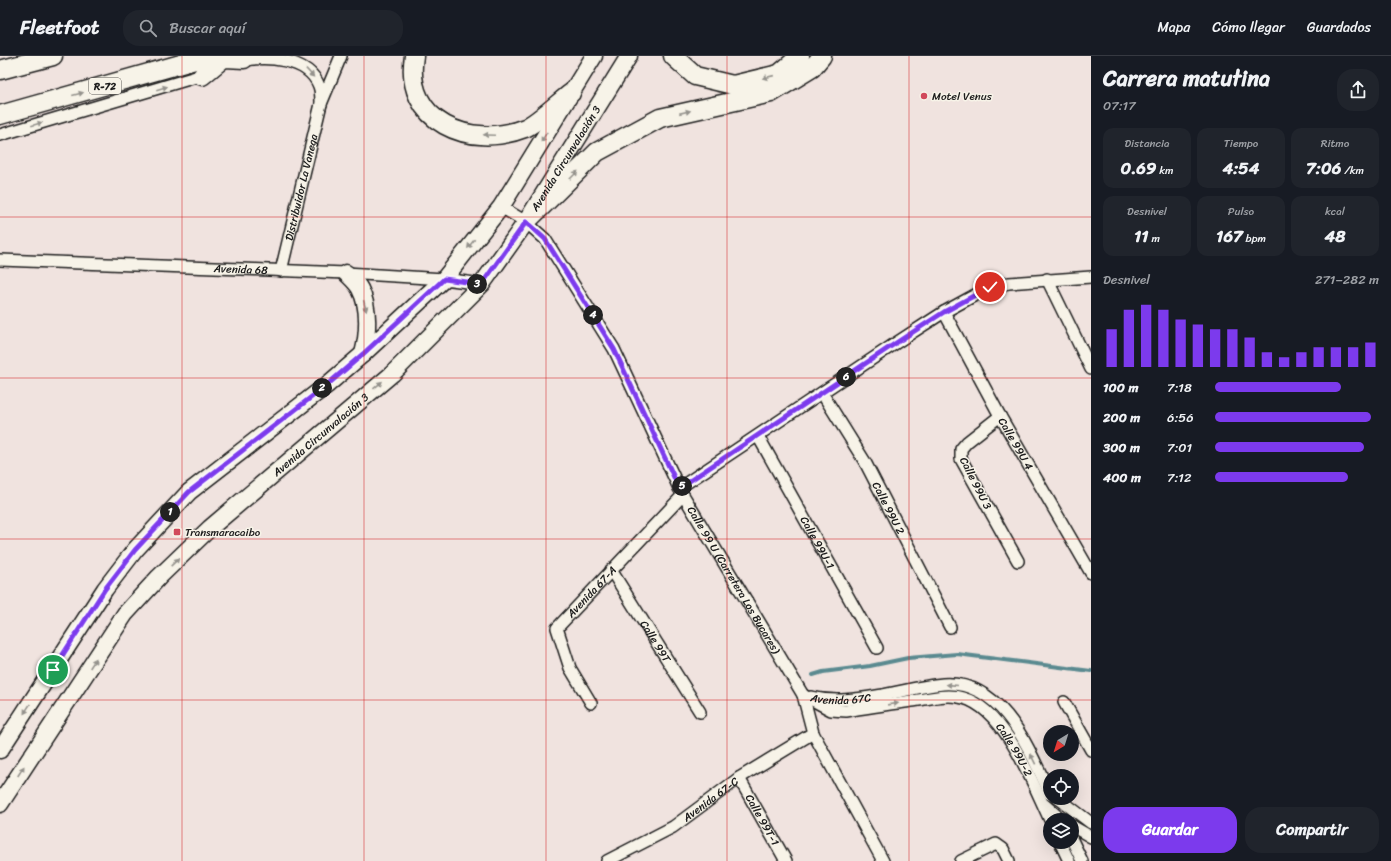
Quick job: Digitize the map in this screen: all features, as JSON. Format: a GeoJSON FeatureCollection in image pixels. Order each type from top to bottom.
{"type":"FeatureCollection","features":[{"type":"Feature","properties":{"kind":"main road"},"geometry":{"type":"LineString","coordinates":[[0,70],[53,56]]}},
{"type":"Feature","properties":{"kind":"main road"},"geometry":{"type":"LineString","coordinates":[[414,56],[412,69],[416,91],[425,110],[442,125],[468,135],[496,136],[526,128],[571,93]]}},
{"type":"Feature","properties":{"kind":"main road"},"geometry":{"type":"LineString","coordinates":[[0,750],[105,589],[135,550],[189,492],[327,385],[444,279],[501,207],[594,56]]}},
{"type":"Feature","properties":{"kind":"main road","name":"Avenida Circunvalación 3"},"geometry":{"type":"LineString","coordinates":[[0,804],[125,614],[159,577],[210,528],[392,374],[482,284],[526,222],[629,56]]}},
{"type":"Feature","properties":{"kind":"main road"},"geometry":{"type":"LineString","coordinates":[[673,56],[695,76],[733,85],[779,74],[800,56]]}},
{"type":"Feature","properties":{"kind":"main road"},"geometry":{"type":"LineString","coordinates":[[526,222],[597,152],[660,118],[771,93],[812,68],[822,56]]}},
{"type":"Feature","properties":{"kind":"main road"},"geometry":{"type":"LineString","coordinates":[[202,76],[222,57]]}},
{"type":"Feature","properties":{"kind":"main road","name":"R-72"},"geometry":{"type":"LineString","coordinates":[[0,114],[222,57]]}},
{"type":"Feature","properties":{"kind":"main road"},"geometry":{"type":"LineString","coordinates":[[346,273],[360,290],[367,314],[367,336],[363,354]]}},
{"type":"Feature","properties":{"kind":"street","name":"Distribuidor La Vanega"},"geometry":{"type":"LineString","coordinates":[[222,57],[280,56],[296,62],[311,71],[320,86],[321,104]]}},
{"type":"Feature","properties":{"kind":"street","name":"Distribuidor La Vanega"},"geometry":{"type":"LineString","coordinates":[[281,270],[321,104],[341,56]]}},
{"type":"Feature","properties":{"kind":"street"},"geometry":{"type":"LineString","coordinates":[[0,135],[202,76]]}},
{"type":"Feature","properties":{"kind":"street","name":"Calle 99 U (Carretera Los Bucares)"},"geometry":{"type":"LineString","coordinates":[[501,207],[526,222],[545,239],[614,349],[681,491],[803,695],[813,733],[883,861]]}},
{"type":"Feature","properties":{"kind":"street","name":"Avenida 68"},"geometry":{"type":"LineString","coordinates":[[0,260],[346,273],[444,279],[482,284]]}},
{"type":"Feature","properties":{"kind":"street","name":"Avenida 67-A"},"geometry":{"type":"LineString","coordinates":[[591,703],[570,668],[557,628],[681,491],[758,436],[944,312],[990,287],[1009,283],[1091,277]]}},
{"type":"Feature","properties":{"kind":"street"},"geometry":{"type":"LineString","coordinates":[[1047,280],[1091,369]]}},
{"type":"Feature","properties":{"kind":"street","name":"Calle 99U 4"},"geometry":{"type":"LineString","coordinates":[[944,312],[1000,416],[1091,573]]}},
{"type":"Feature","properties":{"kind":"street","name":"Calle 99U 2"},"geometry":{"type":"LineString","coordinates":[[822,393],[865,462],[950,627]]}},
{"type":"Feature","properties":{"kind":"street","name":"Calle 99U 3"},"geometry":{"type":"LineString","coordinates":[[1000,416],[967,442],[961,449],[962,459],[1018,561]]}},
{"type":"Feature","properties":{"kind":"street","name":"Calle 99U-1"},"geometry":{"type":"LineString","coordinates":[[758,436],[878,648]]}},
{"type":"Feature","properties":{"kind":"street","name":"Calle 99T"},"geometry":{"type":"LineString","coordinates":[[611,570],[700,712]]}},
{"type":"Feature","properties":{"kind":"street","name":"Avenida 67C"},"geometry":{"type":"LineString","coordinates":[[803,695],[819,699],[844,701],[944,684],[966,686],[988,697]]}},
{"type":"Feature","properties":{"kind":"street","name":"Avenida 67C"},"geometry":{"type":"LineString","coordinates":[[803,695],[830,710],[846,711],[944,696],[963,698],[981,706]]}},
{"type":"Feature","properties":{"kind":"street","name":"Calle 99U-2"},"geometry":{"type":"LineString","coordinates":[[988,697],[1006,713],[1023,739],[1043,779]]}},
{"type":"Feature","properties":{"kind":"street"},"geometry":{"type":"LineString","coordinates":[[1064,702],[1086,733],[1091,750]]}},
{"type":"Feature","properties":{"kind":"street","name":"Calle 99U-2"},"geometry":{"type":"LineString","coordinates":[[981,706],[996,720],[1009,737],[1047,813]]}},
{"type":"Feature","properties":{"kind":"street","name":"Avenida 67-C"},"geometry":{"type":"LineString","coordinates":[[607,861],[673,826],[739,778],[813,733]]}},
{"type":"Feature","properties":{"kind":"street","name":"Calle 99T-1"},"geometry":{"type":"LineString","coordinates":[[739,778],[784,860]]}},
{"type":"Feature","properties":{"kind":"street"},"geometry":{"type":"LineString","coordinates":[[1042,802],[1054,813]]}},
{"type":"Feature","properties":{"kind":"street"},"geometry":{"type":"LineString","coordinates":[[1067,805],[1091,823]]}},
{"type":"Feature","properties":{"kind":"street"},"geometry":{"type":"LineString","coordinates":[[1079,830],[1091,837]]}},
{"type":"Feature","properties":{"kind":"street"},"geometry":{"type":"LineString","coordinates":[[961,861],[996,844],[1003,849],[1009,861]]}},
{"type":"Feature","properties":{"kind":"street"},"geometry":{"type":"LineString","coordinates":[[1063,849],[1069,861]]}},
{"type":"Feature","properties":{"kind":"street"},"geometry":{"type":"LineString","coordinates":[[1076,849],[1082,861]]}},
{"type":"Feature","properties":{"kind":"waterway"},"geometry":{"type":"LineString","coordinates":[[813,675],[908,658],[957,654],[1091,671]]}},
{"type":"Feature","properties":{"kind":"place","name":"Motel Venus"},"geometry":{"type":"Point","coordinates":[924,96]}},
{"type":"Feature","properties":{"kind":"place","name":"Transmaracaibo"},"geometry":{"type":"Point","coordinates":[177,532]}},
{"type":"Feature","properties":{"kind":"route"},"geometry":{"type":"LineString","coordinates":[[53,670],[105,589],[135,550],[189,492],[327,385],[444,279],[482,284],[526,222],[545,239],[614,349],[679,488],[899,341],[944,312],[990,287]]}}]}
